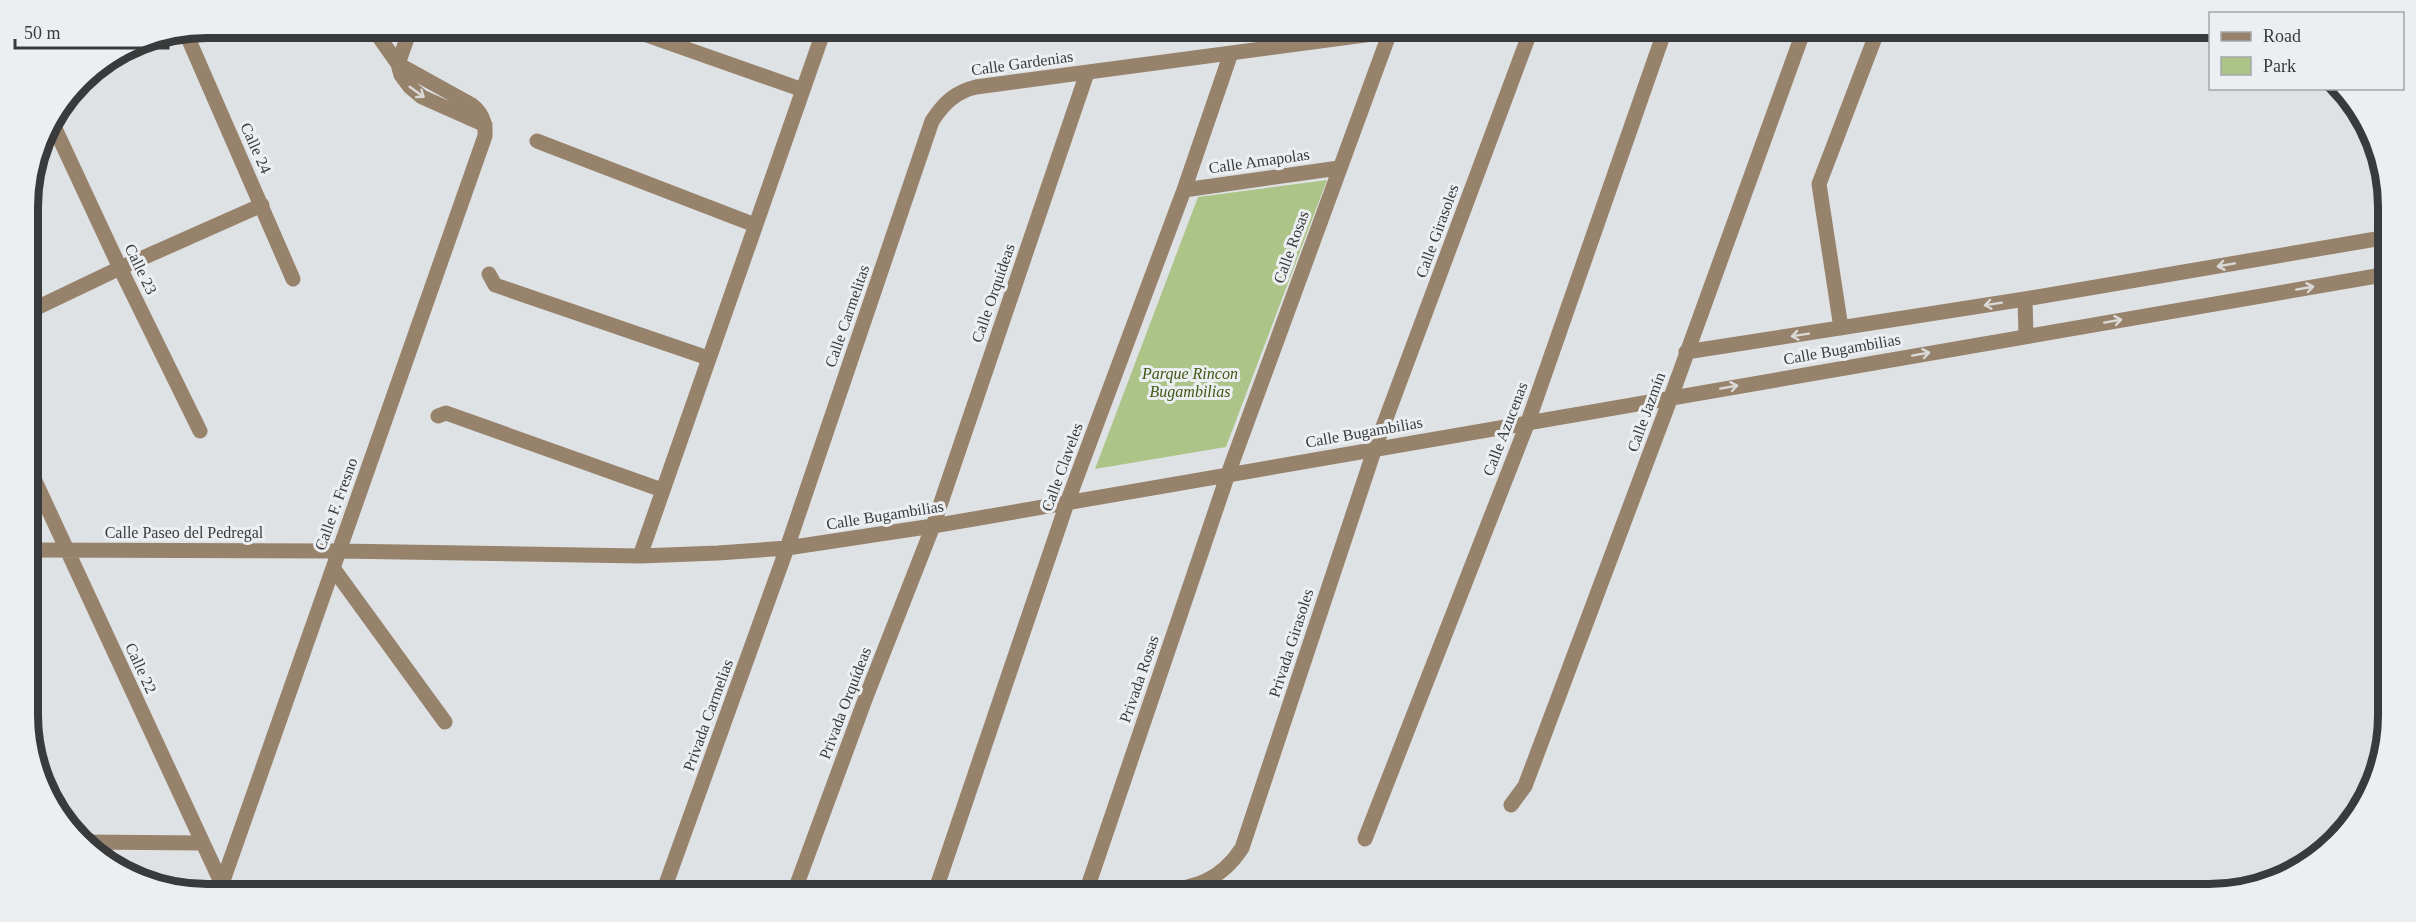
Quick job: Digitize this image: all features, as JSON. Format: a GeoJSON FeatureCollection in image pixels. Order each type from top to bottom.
{"type":"FeatureCollection","features":[{"type":"Feature","properties":{"kind":"street"},"geometry":{"type":"LineString","coordinates":[[380,38],[398,64]]}},
{"type":"Feature","properties":{"kind":"street"},"geometry":{"type":"LineString","coordinates":[[398,64],[407,38]]}},
{"type":"Feature","properties":{"kind":"street"},"geometry":{"type":"LineString","coordinates":[[655,38],[803,90]]}},
{"type":"Feature","properties":{"kind":"street"},"geometry":{"type":"LineString","coordinates":[[640,556],[821,38]]}},
{"type":"Feature","properties":{"kind":"street","name":"Calle Gardenias"},"geometry":{"type":"LineString","coordinates":[[948,99],[962,90],[976,87],[1345,38]]}},
{"type":"Feature","properties":{"kind":"street","name":"Calle Rosas"},"geometry":{"type":"LineString","coordinates":[[1228,474],[1388,38]]}},
{"type":"Feature","properties":{"kind":"street","name":"Calle Girasoles"},"geometry":{"type":"LineString","coordinates":[[1375,448],[1528,38]]}},
{"type":"Feature","properties":{"kind":"street","name":"Calle Azucenas"},"geometry":{"type":"LineString","coordinates":[[1365,838],[1528,422],[1662,38]]}},
{"type":"Feature","properties":{"kind":"street","name":"Calle Jazmín"},"geometry":{"type":"LineString","coordinates":[[1510,806],[1525,786],[1671,397],[1801,38]]}},
{"type":"Feature","properties":{"kind":"street"},"geometry":{"type":"LineString","coordinates":[[1841,328],[1819,184],[1875,38]]}},
{"type":"Feature","properties":{"kind":"street","name":"Calle 24"},"geometry":{"type":"LineString","coordinates":[[189,39],[293,279]]}},
{"type":"Feature","properties":{"kind":"street","name":"Calle Claveles"},"geometry":{"type":"LineString","coordinates":[[938,884],[1067,502],[1184,190],[1231,53]]}},
{"type":"Feature","properties":{"kind":"street","name":"Calle F. Fresno"},"geometry":{"type":"LineString","coordinates":[[221,884],[484,141],[485,125],[481,115],[472,105],[398,64]]}},
{"type":"Feature","properties":{"kind":"street","name":"Calle Orquídeas"},"geometry":{"type":"LineString","coordinates":[[933,526],[1087,73]]}},
{"type":"Feature","properties":{"kind":"street","name":"Calle Carmelitas"},"geometry":{"type":"LineString","coordinates":[[787,548],[932,121],[948,99]]}},
{"type":"Feature","properties":{"kind":"street","name":"Calle 23"},"geometry":{"type":"LineString","coordinates":[[56,130],[200,432]]}},
{"type":"Feature","properties":{"kind":"street"},"geometry":{"type":"LineString","coordinates":[[537,141],[755,225]]}},
{"type":"Feature","properties":{"kind":"street","name":"Calle Amapolas"},"geometry":{"type":"LineString","coordinates":[[1184,190],[1339,168]]}},
{"type":"Feature","properties":{"kind":"street"},"geometry":{"type":"LineString","coordinates":[[38,307],[262,205]]}},
{"type":"Feature","properties":{"kind":"street","name":"Calle Bugambilias"},"geometry":{"type":"LineString","coordinates":[[1686,352],[2025,299],[2378,239]]}},
{"type":"Feature","properties":{"kind":"street"},"geometry":{"type":"LineString","coordinates":[[489,274],[495,285],[708,358]]}},
{"type":"Feature","properties":{"kind":"street","name":"Calle Bugambilias"},"geometry":{"type":"LineString","coordinates":[[339,550],[640,556],[718,554],[787,548],[933,526],[2378,276]]}},
{"type":"Feature","properties":{"kind":"street"},"geometry":{"type":"LineString","coordinates":[[2025,299],[2026,336]]}},
{"type":"Feature","properties":{"kind":"street"},"geometry":{"type":"LineString","coordinates":[[438,416],[446,413],[662,490]]}},
{"type":"Feature","properties":{"kind":"street","name":"Privada Girasoles"},"geometry":{"type":"LineString","coordinates":[[1200,884],[1217,876],[1232,863],[1242,848],[1375,448]]}},
{"type":"Feature","properties":{"kind":"street","name":"Privada Rosas"},"geometry":{"type":"LineString","coordinates":[[1089,884],[1228,474]]}},
{"type":"Feature","properties":{"kind":"street","name":"Calle 22"},"geometry":{"type":"LineString","coordinates":[[38,487],[203,843],[218,884]]}},
{"type":"Feature","properties":{"kind":"street","name":"Privada Orquídeas"},"geometry":{"type":"LineString","coordinates":[[797,884],[866,697],[933,526]]}},
{"type":"Feature","properties":{"kind":"street","name":"Privada Carmelias"},"geometry":{"type":"LineString","coordinates":[[666,884],[787,548]]}},
{"type":"Feature","properties":{"kind":"street","name":"Calle Paseo del Pedregal"},"geometry":{"type":"LineString","coordinates":[[38,550],[339,550]]}},
{"type":"Feature","properties":{"kind":"street"},"geometry":{"type":"LineString","coordinates":[[333,568],[445,722]]}},
{"type":"Feature","properties":{"kind":"street"},"geometry":{"type":"LineString","coordinates":[[95,842],[203,843]]}},
{"type":"Feature","properties":{"kind":"green space","name":"Parque Rincon Bugambilias"},"geometry":{"type":"Polygon","coordinates":[[[1327,180],[1226,447],[1095,469],[1198,197],[1327,180]]]}}]}
